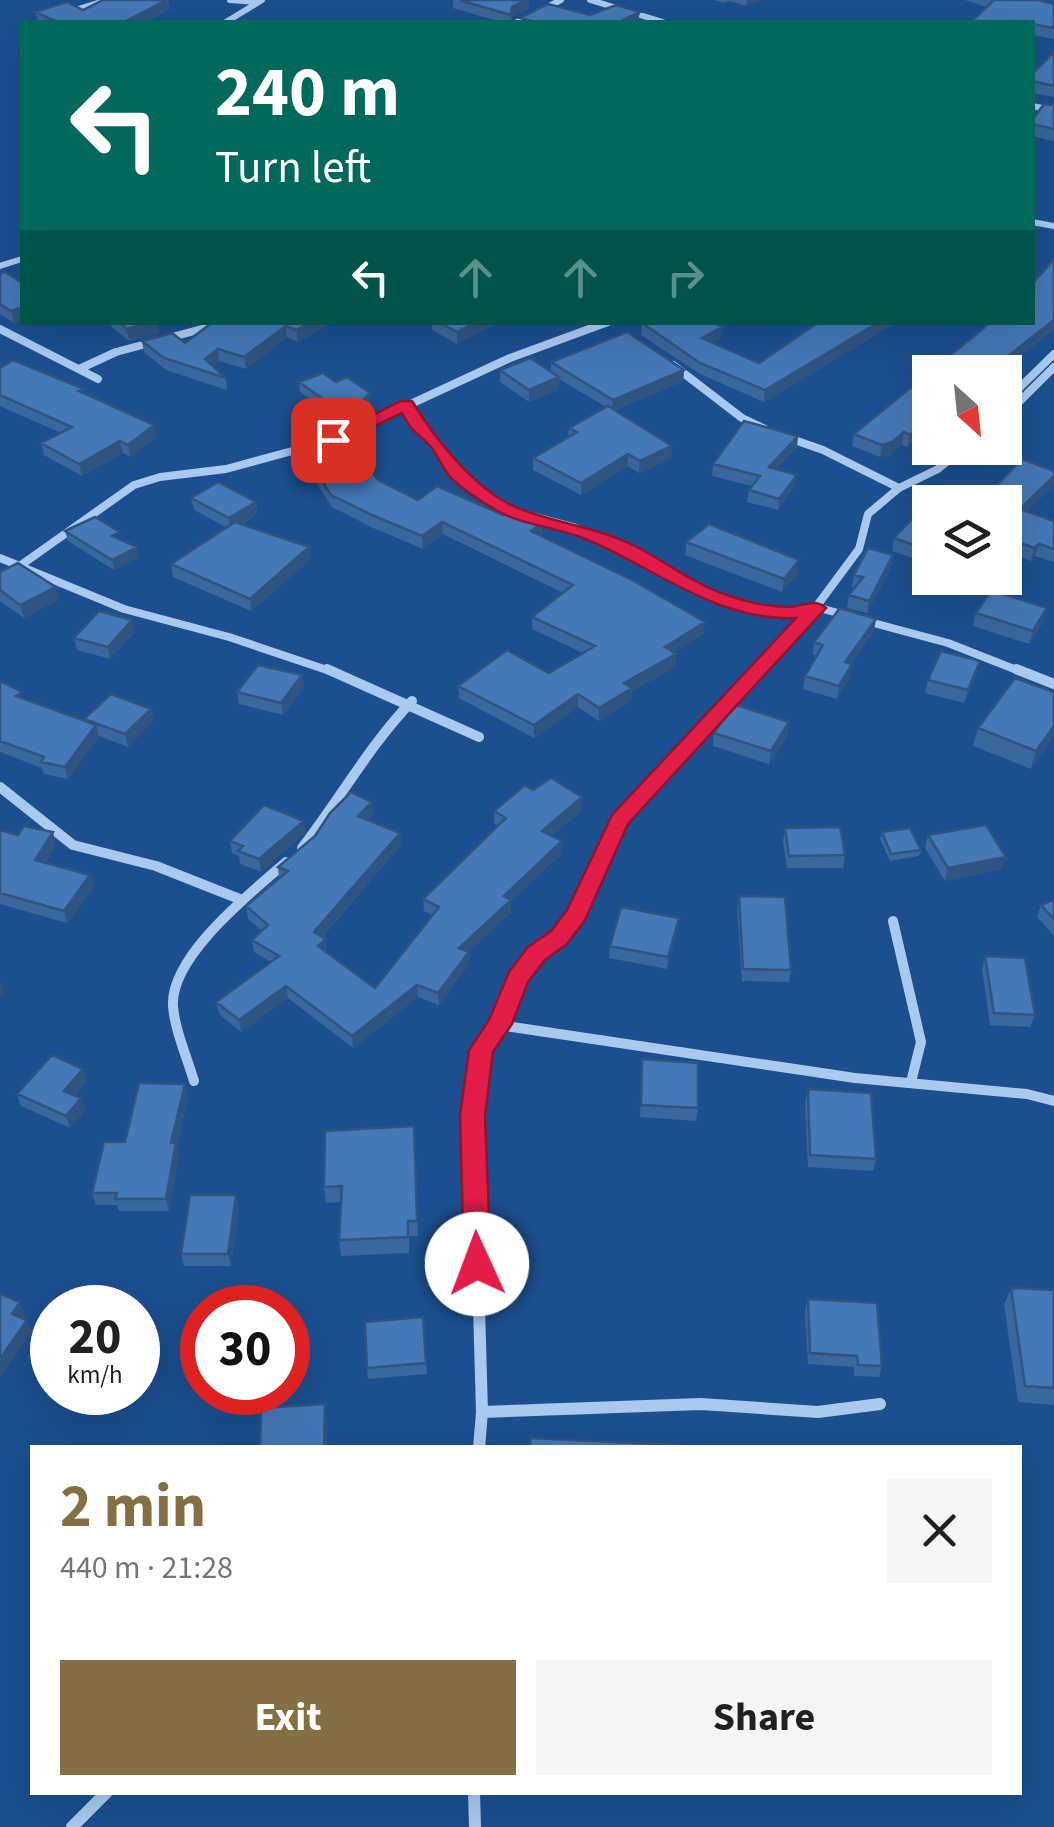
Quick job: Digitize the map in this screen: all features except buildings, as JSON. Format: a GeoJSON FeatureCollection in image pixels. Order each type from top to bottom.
{"type":"FeatureCollection","features":[{"type":"Feature","properties":{"kind":"street"},"geometry":{"type":"LineString","coordinates":[[75,10],[108,0]]}},
{"type":"Feature","properties":{"kind":"street"},"geometry":{"type":"LineString","coordinates":[[230,0],[260,1]]}},
{"type":"Feature","properties":{"kind":"street"},"geometry":{"type":"LineString","coordinates":[[522,20],[561,0]]}},
{"type":"Feature","properties":{"kind":"street"},"geometry":{"type":"LineString","coordinates":[[590,0],[656,20]]}},
{"type":"Feature","properties":{"kind":"street"},"geometry":{"type":"LineString","coordinates":[[229,20],[260,1]]}},
{"type":"Feature","properties":{"kind":"street"},"geometry":{"type":"LineString","coordinates":[[79,369],[116,352],[217,325]]}},
{"type":"Feature","properties":{"kind":"street"},"geometry":{"type":"LineString","coordinates":[[584,325],[594,330]]}},
{"type":"Feature","properties":{"kind":"street"},"geometry":{"type":"LineString","coordinates":[[0,580],[134,485],[160,477],[226,470],[333,440],[510,358],[603,325]]}},
{"type":"Feature","properties":{"kind":"street"},"geometry":{"type":"LineString","coordinates":[[612,325],[625,334]]}},
{"type":"Feature","properties":{"kind":"street"},"geometry":{"type":"LineString","coordinates":[[0,329],[98,379]]}},
{"type":"Feature","properties":{"kind":"street"},"geometry":{"type":"LineString","coordinates":[[1022,385],[1054,354]]}},
{"type":"Feature","properties":{"kind":"street"},"geometry":{"type":"LineString","coordinates":[[658,355],[742,418],[823,450],[899,488]]}},
{"type":"Feature","properties":{"kind":"street"},"geometry":{"type":"LineString","coordinates":[[1022,399],[1054,366]]}},
{"type":"Feature","properties":{"kind":"street"},"geometry":{"type":"LineString","coordinates":[[406,405],[420,432],[434,440],[457,475],[505,509],[573,528],[630,550],[672,578],[723,600],[772,611],[816,608],[948,643],[1054,684]]}},
{"type":"Feature","properties":{"kind":"street"},"geometry":{"type":"LineString","coordinates":[[479,1445],[482,1412],[474,1088],[481,1050],[500,1024],[518,979],[536,954],[559,938],[577,914],[619,820],[816,608],[859,549],[868,514],[899,488],[943,465]]}},
{"type":"Feature","properties":{"kind":"street"},"geometry":{"type":"LineString","coordinates":[[0,558],[141,614],[203,627],[412,701],[478,738]]}},
{"type":"Feature","properties":{"kind":"street"},"geometry":{"type":"LineString","coordinates":[[194,1081],[172,1000],[192,957],[242,900],[310,842],[376,739],[412,701]]}},
{"type":"Feature","properties":{"kind":"street"},"geometry":{"type":"LineString","coordinates":[[0,787],[72,845],[156,866],[242,900]]}},
{"type":"Feature","properties":{"kind":"street"},"geometry":{"type":"LineString","coordinates":[[893,921],[921,1042],[911,1082]]}},
{"type":"Feature","properties":{"kind":"street"},"geometry":{"type":"LineString","coordinates":[[500,1024],[817,1073],[1027,1094],[1054,1101]]}},
{"type":"Feature","properties":{"kind":"street"},"geometry":{"type":"LineString","coordinates":[[482,1412],[701,1404],[818,1412],[880,1404]]}},
{"type":"Feature","properties":{"kind":"street"},"geometry":{"type":"LineString","coordinates":[[72,1827],[104,1795]]}},
{"type":"Feature","properties":{"kind":"street"},"geometry":{"type":"LineString","coordinates":[[474,1795],[475,1827]]}},
{"type":"Feature","properties":{"kind":"route"},"geometry":{"type":"LineString","coordinates":[[333,440],[406,405],[420,432],[434,440],[457,475],[505,509],[573,528],[630,550],[672,578],[723,600],[772,611],[816,608],[619,820],[577,914],[559,938],[536,954],[518,979],[500,1024],[481,1050],[472,1116],[477,1264]]}}]}
